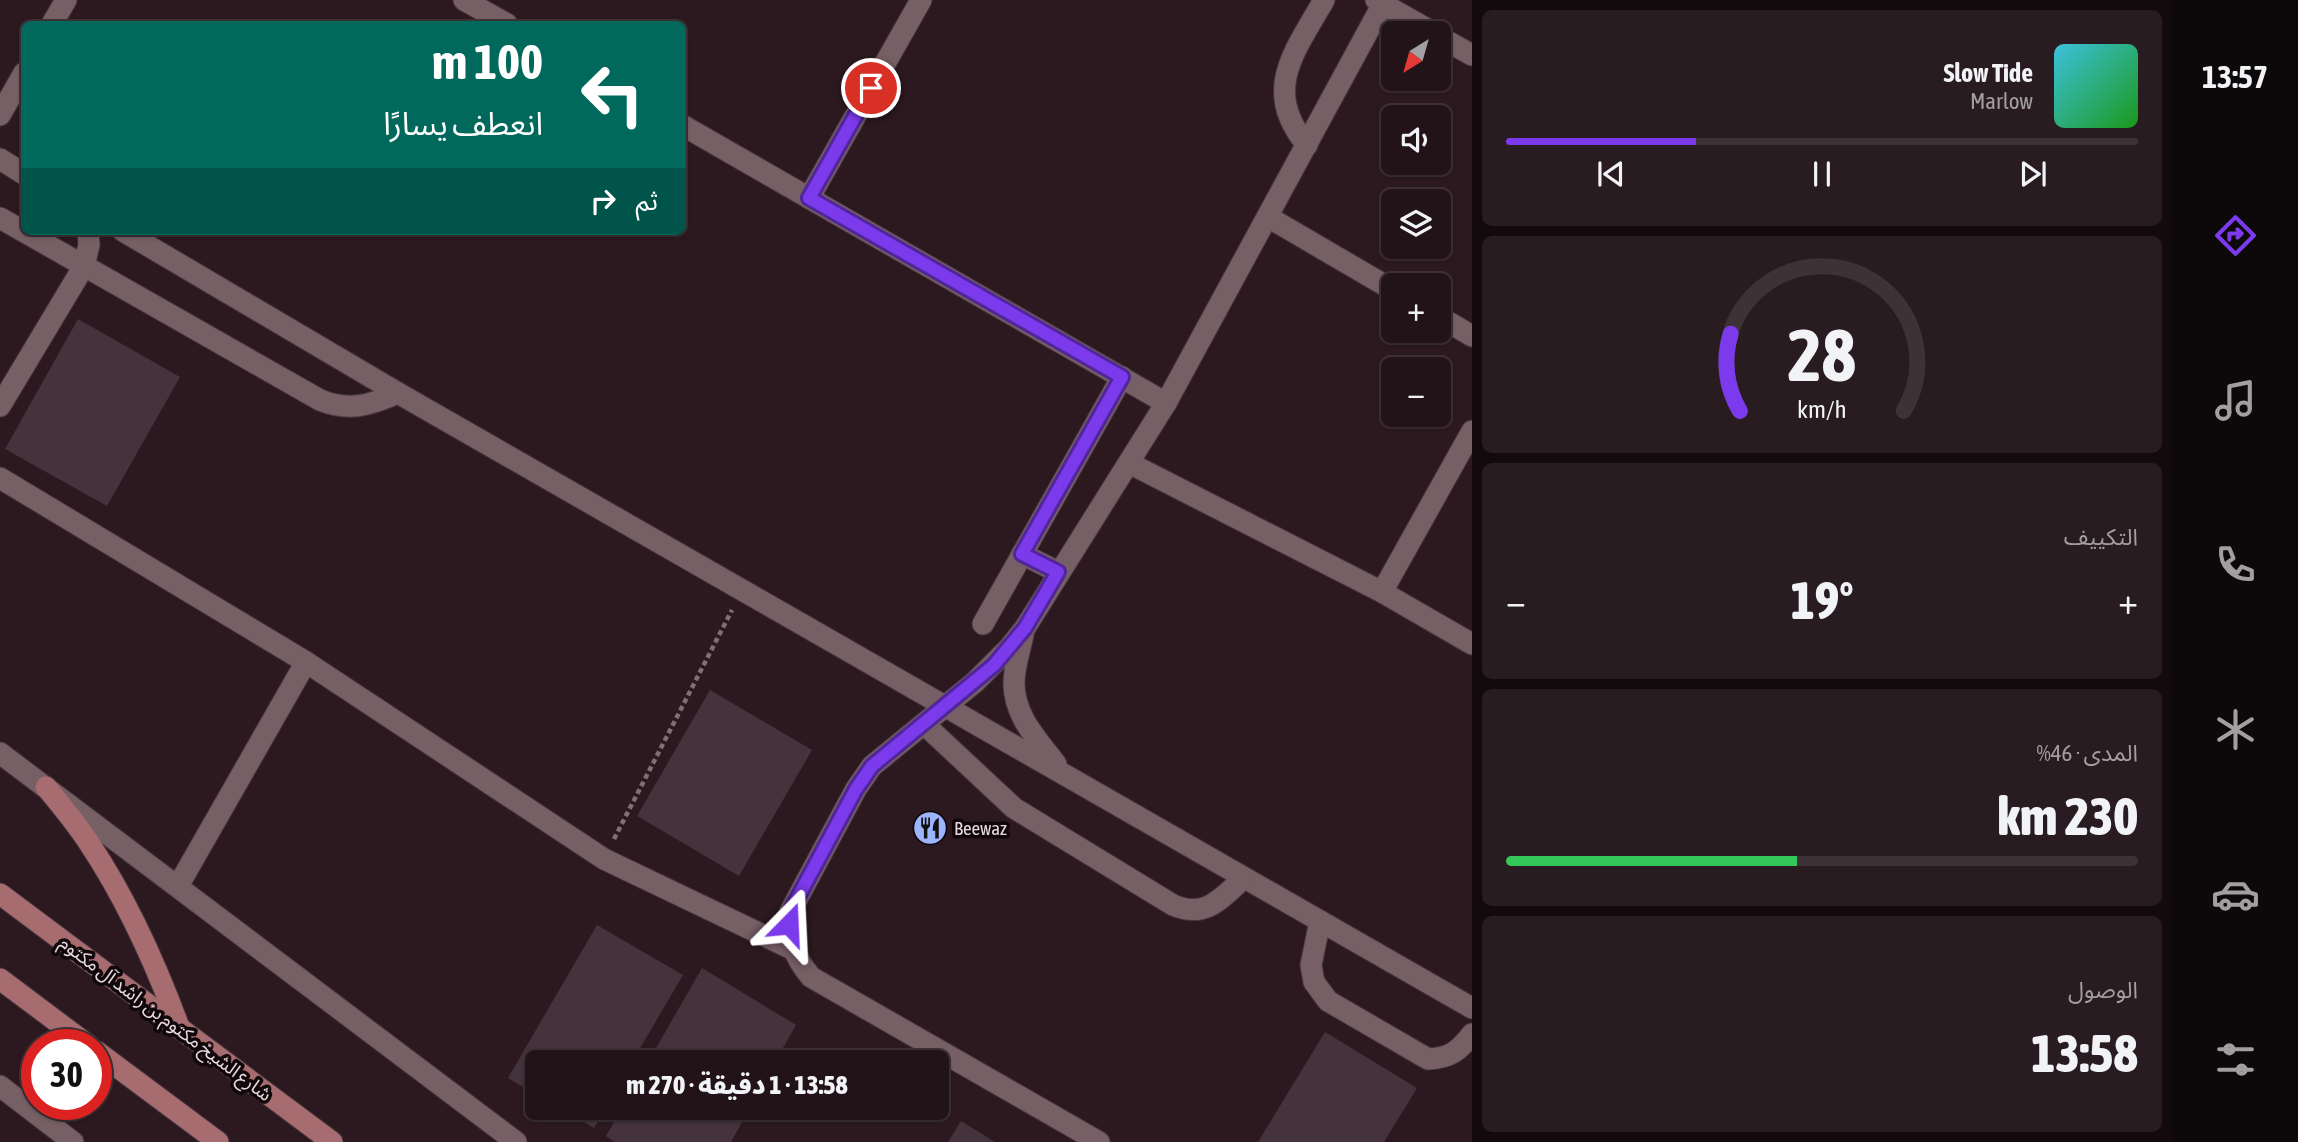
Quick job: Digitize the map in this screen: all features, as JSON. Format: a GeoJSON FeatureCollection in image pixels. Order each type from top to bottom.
{"type":"FeatureCollection","features":[{"type":"Feature","properties":{"kind":"main road"},"geometry":{"type":"LineString","coordinates":[[47,787],[89,842],[124,900],[155,962],[179,1027]]}},
{"type":"Feature","properties":{"kind":"main road","name":"شارع الشيخ مكتوم بن راشد آل مكتوم"},"geometry":{"type":"LineString","coordinates":[[0,894],[332,1142]]}},
{"type":"Feature","properties":{"kind":"main road"},"geometry":{"type":"LineString","coordinates":[[0,979],[67,1029]]}},
{"type":"Feature","properties":{"kind":"main road"},"geometry":{"type":"LineString","coordinates":[[112,1063],[218,1142]]}},
{"type":"Feature","properties":{"kind":"street"},"geometry":{"type":"LineString","coordinates":[[54,21],[66,0]]}},
{"type":"Feature","properties":{"kind":"street"},"geometry":{"type":"LineString","coordinates":[[464,0],[502,21]]}},
{"type":"Feature","properties":{"kind":"street"},"geometry":{"type":"LineString","coordinates":[[809,198],[922,0]]}},
{"type":"Feature","properties":{"kind":"street"},"geometry":{"type":"LineString","coordinates":[[1307,145],[1294,130],[1287,116],[1284,85],[1292,56],[1324,0]]}},
{"type":"Feature","properties":{"kind":"street"},"geometry":{"type":"LineString","coordinates":[[1099,1142],[811,976],[792,949],[790,912],[856,789],[872,766],[994,665],[1025,628],[1167,403],[1307,145],[1381,1],[1414,21]]}},
{"type":"Feature","properties":{"kind":"street"},"geometry":{"type":"LineString","coordinates":[[1451,43],[1472,55]]}},
{"type":"Feature","properties":{"kind":"street"},"geometry":{"type":"LineString","coordinates":[[0,115],[21,78]]}},
{"type":"Feature","properties":{"kind":"street"},"geometry":{"type":"LineString","coordinates":[[686,127],[1167,403]]}},
{"type":"Feature","properties":{"kind":"street"},"geometry":{"type":"LineString","coordinates":[[0,159],[21,172]]}},
{"type":"Feature","properties":{"kind":"street"},"geometry":{"type":"LineString","coordinates":[[1268,217],[1381,283]]}},
{"type":"Feature","properties":{"kind":"street"},"geometry":{"type":"LineString","coordinates":[[0,218],[21,230]]}},
{"type":"Feature","properties":{"kind":"street"},"geometry":{"type":"LineString","coordinates":[[30,235],[320,401],[346,408],[362,407],[398,393]]}},
{"type":"Feature","properties":{"kind":"street"},"geometry":{"type":"LineString","coordinates":[[0,406],[84,266],[88,235]]}},
{"type":"Feature","properties":{"kind":"street"},"geometry":{"type":"LineString","coordinates":[[130,235],[398,393],[1472,1008]]}},
{"type":"Feature","properties":{"kind":"street"},"geometry":{"type":"LineString","coordinates":[[1451,324],[1472,336]]}},
{"type":"Feature","properties":{"kind":"street"},"geometry":{"type":"LineString","coordinates":[[983,624],[1122,377]]}},
{"type":"Feature","properties":{"kind":"street"},"geometry":{"type":"LineString","coordinates":[[1382,592],[1472,431]]}},
{"type":"Feature","properties":{"kind":"street"},"geometry":{"type":"LineString","coordinates":[[1129,463],[1382,592],[1472,644]]}},
{"type":"Feature","properties":{"kind":"street"},"geometry":{"type":"LineString","coordinates":[[0,478],[306,662],[604,859],[792,949]]}},
{"type":"Feature","properties":{"kind":"street"},"geometry":{"type":"LineString","coordinates":[[1022,554],[1058,572]]}},
{"type":"Feature","properties":{"kind":"street"},"geometry":{"type":"LineString","coordinates":[[1025,628],[1014,681],[1016,705],[1030,732],[1063,774]]}},
{"type":"Feature","properties":{"kind":"street"},"geometry":{"type":"LineString","coordinates":[[178,887],[306,662]]}},
{"type":"Feature","properties":{"kind":"street"},"geometry":{"type":"LineString","coordinates":[[924,724],[1014,808],[1173,905],[1198,911],[1210,907],[1244,878]]}},
{"type":"Feature","properties":{"kind":"street"},"geometry":{"type":"LineString","coordinates":[[0,753],[516,1142]]}},
{"type":"Feature","properties":{"kind":"street"},"geometry":{"type":"LineString","coordinates":[[1320,921],[1311,965],[1314,982],[1328,1001],[1427,1059],[1444,1058],[1460,1050],[1472,1034]]}},
{"type":"Feature","properties":{"kind":"street"},"geometry":{"type":"LineString","coordinates":[[0,1086],[73,1140]]}},
{"type":"Feature","properties":{"kind":"path"},"geometry":{"type":"LineString","coordinates":[[604,859],[743,589]]}},
{"type":"Feature","properties":{"kind":"building"},"geometry":{"type":"Polygon","coordinates":[[[78,319],[180,377],[107,506],[5,449],[78,319]]]}},
{"type":"Feature","properties":{"kind":"building"},"geometry":{"type":"Polygon","coordinates":[[[710,690],[812,750],[739,876],[637,816],[710,690]]]}},
{"type":"Feature","properties":{"kind":"building"},"geometry":{"type":"Polygon","coordinates":[[[597,925],[683,975],[639,1050],[525,1050],[525,1088],[508,1078],[597,925]]]}},
{"type":"Feature","properties":{"kind":"building"},"geometry":{"type":"Polygon","coordinates":[[[702,968],[796,1025],[782,1050],[655,1050],[702,968]]]}},
{"type":"Feature","properties":{"kind":"building"},"geometry":{"type":"Polygon","coordinates":[[[1325,1032],[1417,1088],[1384,1142],[1258,1142],[1325,1032]]]}},
{"type":"Feature","properties":{"kind":"building"},"geometry":{"type":"Polygon","coordinates":[[[580,1120],[599,1120],[594,1128],[580,1120]]]}},
{"type":"Feature","properties":{"kind":"building"},"geometry":{"type":"Polygon","coordinates":[[[615,1120],[743,1120],[731,1142],[614,1142],[606,1136],[615,1120]]]}},
{"type":"Feature","properties":{"kind":"building"},"geometry":{"type":"Polygon","coordinates":[[[961,1121],[995,1142],[948,1142],[961,1121]]]}},
{"type":"Feature","properties":{"kind":"place","name":"Beewaz"},"geometry":{"type":"Point","coordinates":[930,828]}},
{"type":"Feature","properties":{"kind":"route"},"geometry":{"type":"LineString","coordinates":[[789,924],[790,912],[856,789],[872,766],[994,665],[1025,628],[1058,572],[1022,554],[1122,377],[809,198],[871,88]]}}]}
